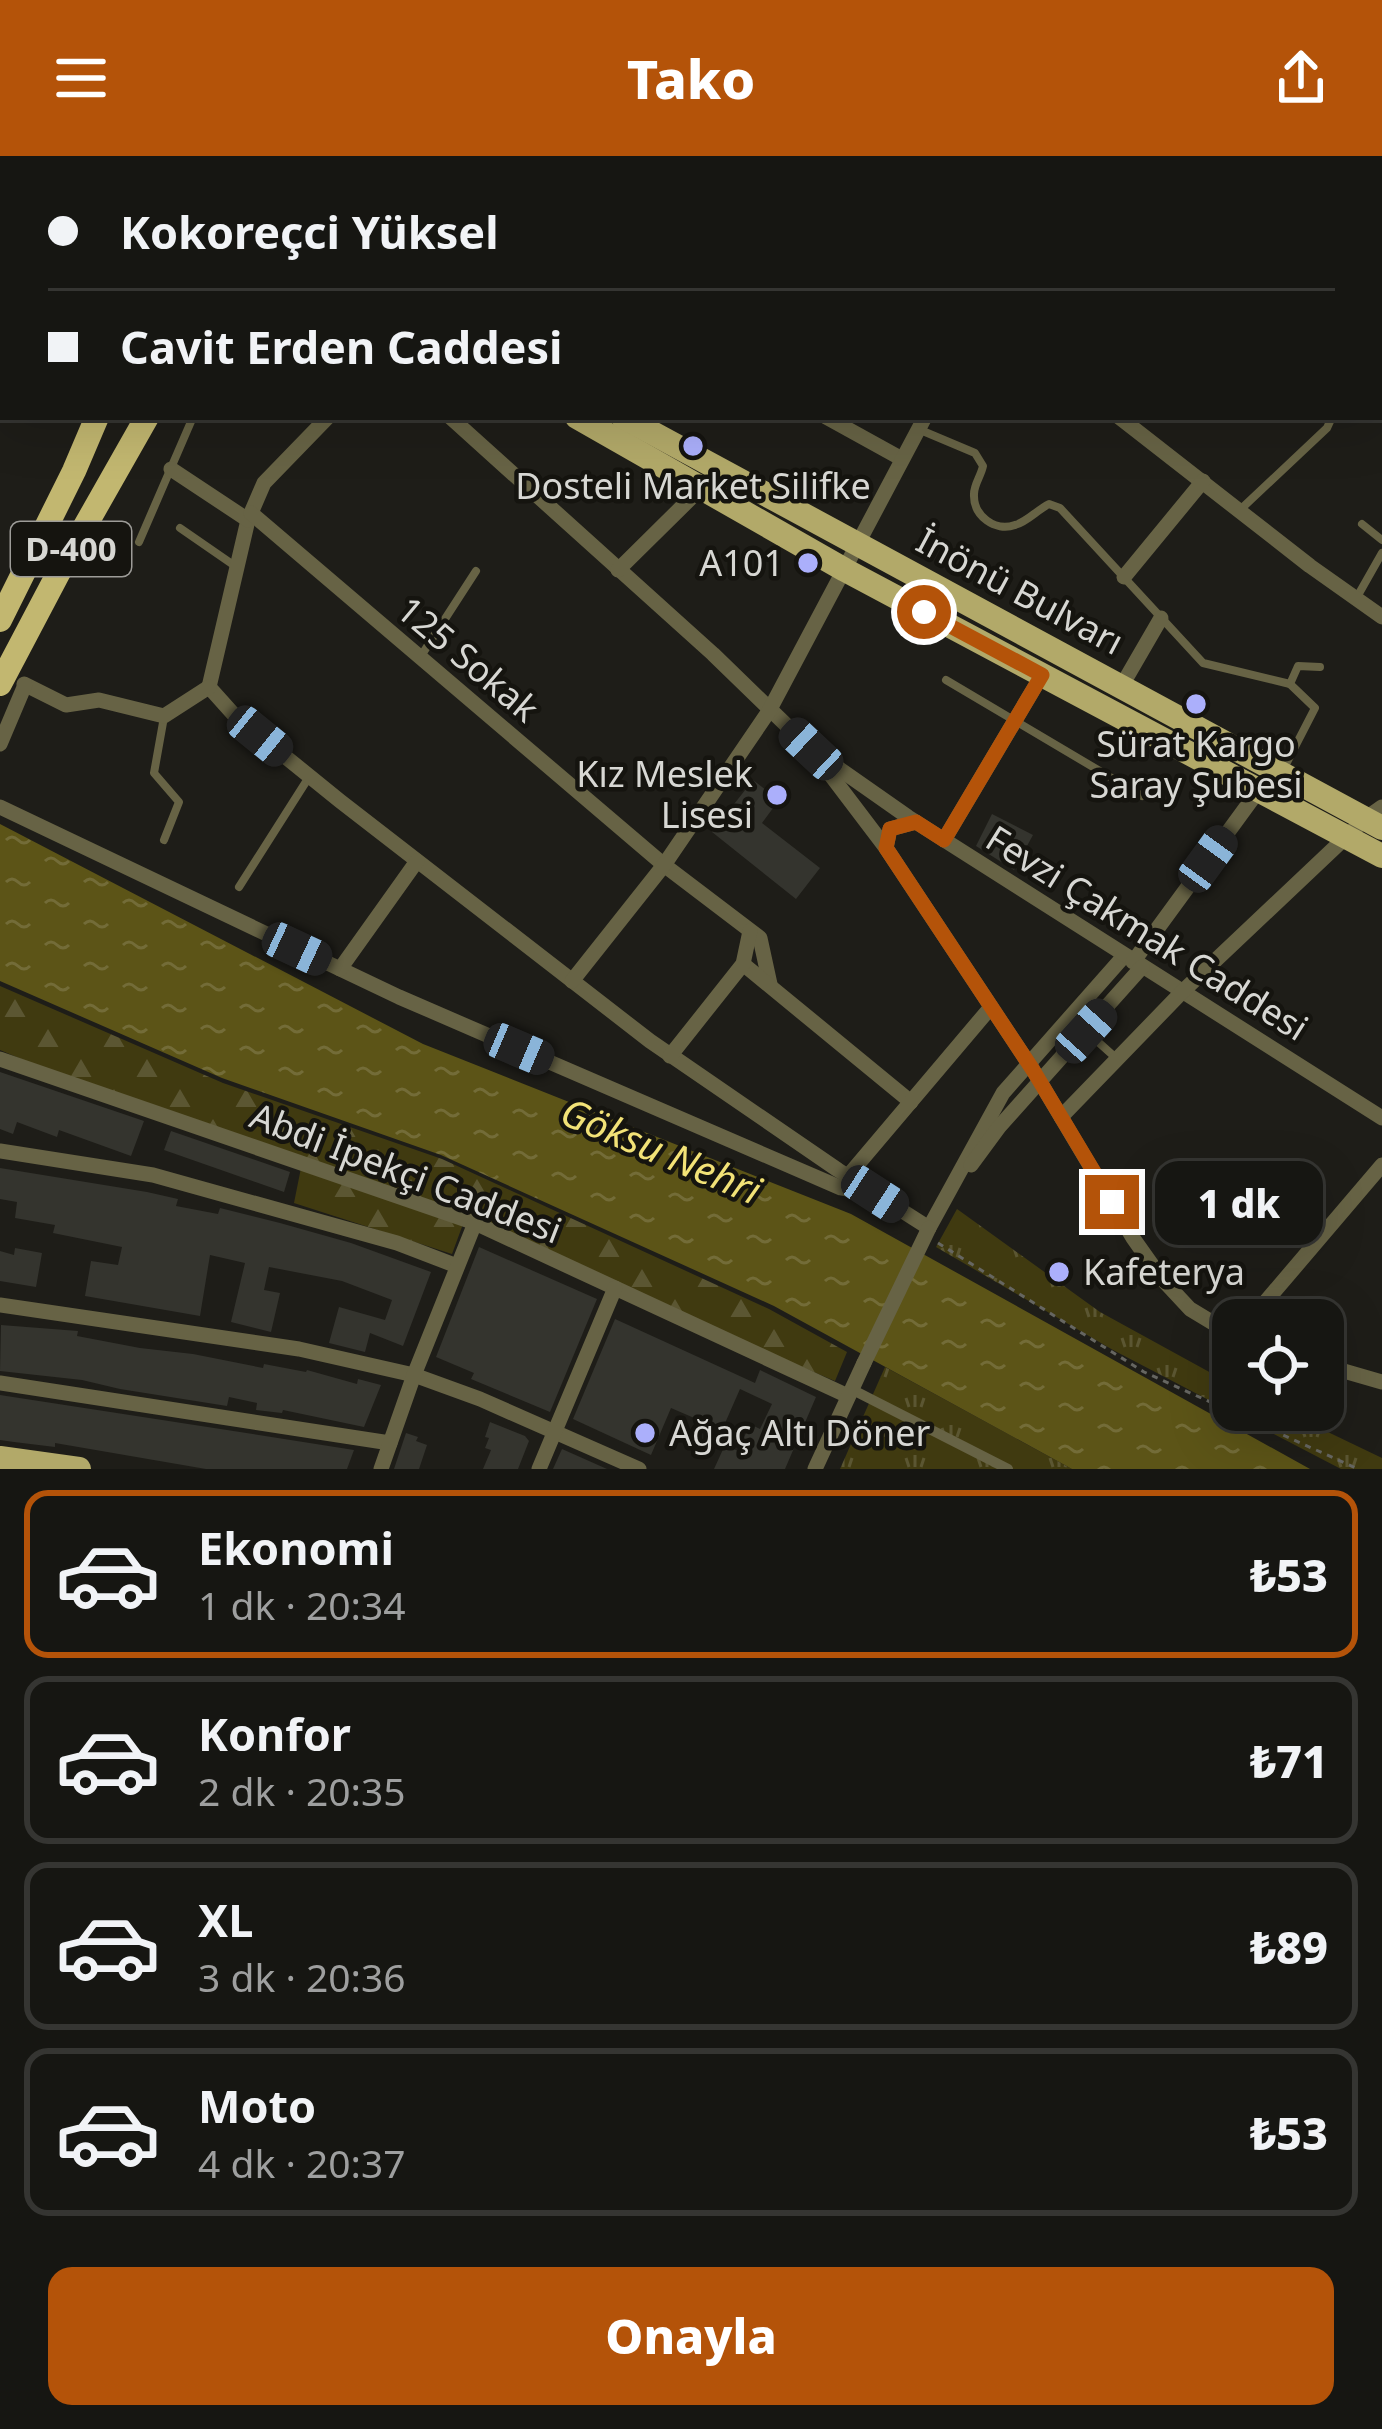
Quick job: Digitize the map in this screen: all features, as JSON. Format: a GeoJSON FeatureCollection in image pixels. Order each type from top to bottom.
{"type":"FeatureCollection","features":[{"type":"Feature","properties":{"kind":"highway"},"geometry":{"type":"LineString","coordinates":[[0,620],[96,420]]}},
{"type":"Feature","properties":{"kind":"highway","name":"D-400"},"geometry":{"type":"LineString","coordinates":[[16,684],[70,552],[145,420]]}},
{"type":"Feature","properties":{"kind":"main road","name":"İnönü Bulvarı"},"geometry":{"type":"LineString","coordinates":[[583,420],[845,570],[1382,856]]}},
{"type":"Feature","properties":{"kind":"main road","name":"İnönü Bulvarı"},"geometry":{"type":"LineString","coordinates":[[629,420],[1281,773],[1376,818]]}},
{"type":"Feature","properties":{"kind":"main road"},"geometry":{"type":"LineString","coordinates":[[0,1458],[79,1469]]}},
{"type":"Feature","properties":{"kind":"street"},"geometry":{"type":"LineString","coordinates":[[0,744],[16,684],[66,705],[99,700],[164,716],[209,687],[236,566],[264,483],[325,420]]}},
{"type":"Feature","properties":{"kind":"street","name":"Fevzi Çakmak Caddesi"},"geometry":{"type":"LineString","coordinates":[[453,420],[811,749],[916,822],[1382,1118]]}},
{"type":"Feature","properties":{"kind":"street"},"geometry":{"type":"LineString","coordinates":[[831,420],[902,459]]}},
{"type":"Feature","properties":{"kind":"street"},"geometry":{"type":"LineString","coordinates":[[1127,420],[1382,616]]}},
{"type":"Feature","properties":{"kind":"street"},"geometry":{"type":"LineString","coordinates":[[572,981],[664,865],[770,711],[921,423]]}},
{"type":"Feature","properties":{"kind":"street","name":"125 Sokak"},"geometry":{"type":"LineString","coordinates":[[170,469],[250,517],[664,865],[755,935]]}},
{"type":"Feature","properties":{"kind":"street"},"geometry":{"type":"LineString","coordinates":[[1124,577],[1203,481]]}},
{"type":"Feature","properties":{"kind":"street"},"geometry":{"type":"LineString","coordinates":[[618,570],[701,488]]}},
{"type":"Feature","properties":{"kind":"street"},"geometry":{"type":"LineString","coordinates":[[1121,687],[1162,618]]}},
{"type":"Feature","properties":{"kind":"street"},"geometry":{"type":"LineString","coordinates":[[944,840],[1042,675]]}},
{"type":"Feature","properties":{"kind":"street"},"geometry":{"type":"LineString","coordinates":[[209,687],[235,716],[310,777],[670,1056],[933,1236]]}},
{"type":"Feature","properties":{"kind":"street"},"geometry":{"type":"LineString","coordinates":[[811,749],[886,848],[992,1007],[1132,1238],[1190,1310],[1212,1323]]}},
{"type":"Feature","properties":{"kind":"street"},"geometry":{"type":"LineString","coordinates":[[940,1205],[999,1127],[1086,1031],[1258,791]]}},
{"type":"Feature","properties":{"kind":"street"},"geometry":{"type":"LineString","coordinates":[[0,807],[340,969],[841,1188],[875,1194]]}},
{"type":"Feature","properties":{"kind":"street"},"geometry":{"type":"LineString","coordinates":[[1061,1118],[1182,992],[1347,838],[1376,818]]}},
{"type":"Feature","properties":{"kind":"street"},"geometry":{"type":"LineString","coordinates":[[886,848],[890,829],[916,822]]}},
{"type":"Feature","properties":{"kind":"street"},"geometry":{"type":"LineString","coordinates":[[340,969],[417,861]]}},
{"type":"Feature","properties":{"kind":"street"},"geometry":{"type":"LineString","coordinates":[[670,1056],[742,964],[755,935]]}},
{"type":"Feature","properties":{"kind":"street"},"geometry":{"type":"LineString","coordinates":[[755,935],[770,984]]}},
{"type":"Feature","properties":{"kind":"street"},"geometry":{"type":"LineString","coordinates":[[814,1469],[864,1363],[933,1236],[940,1205],[1003,1093],[1028,1062],[1133,962]]}},
{"type":"Feature","properties":{"kind":"street"},"geometry":{"type":"LineString","coordinates":[[742,964],[911,1102]]}},
{"type":"Feature","properties":{"kind":"street"},"geometry":{"type":"LineString","coordinates":[[848,1177],[992,1007]]}},
{"type":"Feature","properties":{"kind":"street","name":"Abdi İpekçi Caddesi"},"geometry":{"type":"LineString","coordinates":[[0,1059],[475,1223],[850,1392]]}},
{"type":"Feature","properties":{"kind":"street"},"geometry":{"type":"LineString","coordinates":[[0,1151],[153,1175],[397,1243],[458,1266]]}},
{"type":"Feature","properties":{"kind":"street"},"geometry":{"type":"LineString","coordinates":[[1268,1299],[1382,1165]]}},
{"type":"Feature","properties":{"kind":"street"},"geometry":{"type":"LineString","coordinates":[[381,1469],[475,1223]]}},
{"type":"Feature","properties":{"kind":"street"},"geometry":{"type":"LineString","coordinates":[[539,1469],[615,1288]]}},
{"type":"Feature","properties":{"kind":"street"},"geometry":{"type":"LineString","coordinates":[[0,1305],[298,1349],[414,1375],[639,1469]]}},
{"type":"Feature","properties":{"kind":"street"},"geometry":{"type":"LineString","coordinates":[[1344,1371],[1382,1382]]}},
{"type":"Feature","properties":{"kind":"street"},"geometry":{"type":"LineString","coordinates":[[0,1383],[390,1444]]}},
{"type":"Feature","properties":{"kind":"street"},"geometry":{"type":"LineString","coordinates":[[850,1392],[1009,1469]]}},
{"type":"Feature","properties":{"kind":"lane"},"geometry":{"type":"LineString","coordinates":[[139,542],[192,420]]}},
{"type":"Feature","properties":{"kind":"lane"},"geometry":{"type":"LineString","coordinates":[[1239,510],[1331,420]]}},
{"type":"Feature","properties":{"kind":"lane"},"geometry":{"type":"LineString","coordinates":[[921,423],[975,453],[983,466],[975,503],[986,520],[1015,526],[1049,504],[1060,508],[1203,663],[1290,684],[1315,708],[1281,773]]}},
{"type":"Feature","properties":{"kind":"lane"},"geometry":{"type":"LineString","coordinates":[[1362,524],[1382,540]]}},
{"type":"Feature","properties":{"kind":"lane"},"geometry":{"type":"LineString","coordinates":[[180,528],[236,566]]}},
{"type":"Feature","properties":{"kind":"lane"},"geometry":{"type":"LineString","coordinates":[[1356,598],[1382,553]]}},
{"type":"Feature","properties":{"kind":"lane"},"geometry":{"type":"LineString","coordinates":[[421,657],[476,571]]}},
{"type":"Feature","properties":{"kind":"lane"},"geometry":{"type":"LineString","coordinates":[[1290,684],[1298,665],[1320,668]]}},
{"type":"Feature","properties":{"kind":"lane"},"geometry":{"type":"LineString","coordinates":[[946,680],[1142,796]]}},
{"type":"Feature","properties":{"kind":"lane"},"geometry":{"type":"LineString","coordinates":[[164,716],[154,773],[179,802],[164,840]]}},
{"type":"Feature","properties":{"kind":"lane"},"geometry":{"type":"LineString","coordinates":[[239,887],[310,777]]}},
{"type":"Feature","properties":{"kind":"lane"},"geometry":{"type":"LineString","coordinates":[[1086,1031],[1117,1059]]}},
{"type":"Feature","properties":{"kind":"path"},"geometry":{"type":"LineString","coordinates":[[933,1236],[1144,1372],[1358,1469]]}},
{"type":"Feature","properties":{"kind":"green space"},"geometry":{"type":"Polygon","coordinates":[[[0,986],[223,1083],[442,1159],[769,1309],[847,1352],[835,1381],[463,1224],[452,1254],[294,1203],[303,1158],[0,1050],[0,986]]]}},
{"type":"Feature","properties":{"kind":"green space"},"geometry":{"type":"Polygon","coordinates":[[[957,1209],[1100,1312],[1212,1373],[1212,1402],[1113,1350],[936,1247],[957,1209]]]}},
{"type":"Feature","properties":{"kind":"green space"},"geometry":{"type":"Polygon","coordinates":[[[885,1367],[1072,1469],[840,1469],[885,1367]]]}},
{"type":"Feature","properties":{"kind":"green space"},"geometry":{"type":"Polygon","coordinates":[[[1268,1431],[1326,1431],[1382,1458],[1382,1469],[1341,1469],[1268,1431]]]}},
{"type":"Feature","properties":{"kind":"water","name":"Göksu Nehri"},"geometry":{"type":"Polygon","coordinates":[[[0,824],[423,1044],[851,1214],[1212,1415],[1212,1431],[1242,1431],[1310,1469],[1072,1469],[774,1306],[441,1155],[222,1078],[0,981],[0,824]]]}},
{"type":"Feature","properties":{"kind":"building"},"geometry":{"type":"Polygon","coordinates":[[[753,780],[779,800],[762,823],[820,868],[796,899],[712,832],[753,780]]]}},
{"type":"Feature","properties":{"kind":"building"},"geometry":{"type":"Polygon","coordinates":[[[992,814],[1033,835],[1014,870],[976,846],[992,814]]]}},
{"type":"Feature","properties":{"kind":"building"},"geometry":{"type":"Polygon","coordinates":[[[0,1072],[144,1121],[131,1156],[59,1130],[57,1137],[17,1122],[13,1134],[0,1129],[0,1072]]]}},
{"type":"Feature","properties":{"kind":"building"},"geometry":{"type":"Polygon","coordinates":[[[171,1131],[290,1172],[284,1192],[164,1150],[171,1131]]]}},
{"type":"Feature","properties":{"kind":"building"},"geometry":{"type":"Polygon","coordinates":[[[0,1168],[147,1192],[178,1199],[176,1206],[218,1214],[220,1208],[351,1243],[431,1272],[403,1346],[370,1333],[365,1352],[329,1343],[339,1307],[385,1320],[392,1300],[342,1281],[269,1267],[264,1290],[280,1293],[271,1332],[231,1322],[245,1263],[210,1255],[200,1316],[85,1296],[91,1261],[118,1265],[122,1247],[53,1233],[55,1225],[15,1218],[17,1202],[0,1199],[0,1168]]]}},
{"type":"Feature","properties":{"kind":"building"},"geometry":{"type":"Polygon","coordinates":[[[479,1247],[597,1299],[550,1412],[471,1379],[474,1373],[436,1357],[479,1247]]]}},
{"type":"Feature","properties":{"kind":"building"},"geometry":{"type":"Polygon","coordinates":[[[15,1248],[42,1253],[36,1287],[0,1281],[0,1251],[14,1255],[15,1248]]]}},
{"type":"Feature","properties":{"kind":"building"},"geometry":{"type":"Polygon","coordinates":[[[615,1319],[755,1383],[760,1370],[816,1397],[785,1469],[714,1469],[725,1445],[738,1451],[750,1424],[760,1429],[772,1404],[740,1389],[722,1430],[671,1408],[651,1455],[573,1419],[615,1319]]]}},
{"type":"Feature","properties":{"kind":"building"},"geometry":{"type":"Polygon","coordinates":[[[1,1325],[78,1331],[77,1336],[140,1348],[381,1385],[364,1427],[283,1410],[256,1410],[257,1403],[229,1397],[227,1406],[82,1380],[0,1371],[1,1325]]]}},
{"type":"Feature","properties":{"kind":"building"},"geometry":{"type":"Polygon","coordinates":[[[0,1395],[354,1450],[347,1469],[206,1469],[55,1443],[55,1447],[0,1440],[0,1395]]]}},
{"type":"Feature","properties":{"kind":"building"},"geometry":{"type":"Polygon","coordinates":[[[490,1422],[529,1441],[518,1469],[483,1469],[491,1450],[485,1448],[490,1422]]]}},
{"type":"Feature","properties":{"kind":"building"},"geometry":{"type":"Polygon","coordinates":[[[406,1433],[427,1445],[419,1469],[394,1469],[406,1433]]]}},
{"type":"Feature","properties":{"kind":"building"},"geometry":{"type":"Polygon","coordinates":[[[562,1449],[607,1469],[553,1469],[562,1449]]]}},
{"type":"Feature","properties":{"kind":"place","name":"Dosteli Market Silifke"},"geometry":{"type":"Point","coordinates":[693,446]}},
{"type":"Feature","properties":{"kind":"place","name":"A101"},"geometry":{"type":"Point","coordinates":[808,563]}},
{"type":"Feature","properties":{"kind":"place","name":"Sürat Kargo Saray Şubesi"},"geometry":{"type":"Point","coordinates":[1196,704]}},
{"type":"Feature","properties":{"kind":"place","name":"Kız Meslek Lisesi"},"geometry":{"type":"Point","coordinates":[777,795]}},
{"type":"Feature","properties":{"kind":"place","name":"Kafeterya"},"geometry":{"type":"Point","coordinates":[1059,1272]}},
{"type":"Feature","properties":{"kind":"place","name":"Ağaç Altı Döner"},"geometry":{"type":"Point","coordinates":[645,1433]}},
{"type":"Feature","properties":{"kind":"route"},"geometry":{"type":"LineString","coordinates":[[924,612],[1042,675],[944,840],[916,822],[890,829],[886,848],[1033,1070],[1112,1202]]}}]}
